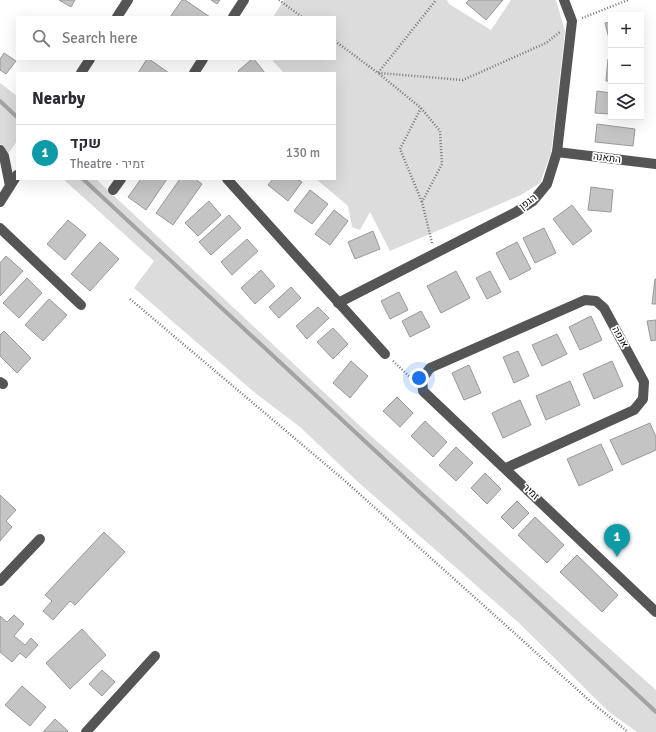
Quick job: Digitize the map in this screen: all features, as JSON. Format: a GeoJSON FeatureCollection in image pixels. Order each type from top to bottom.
{"type":"FeatureCollection","features":[{"type":"Feature","properties":{"kind":"street"},"geometry":{"type":"LineString","coordinates":[[118,16],[128,0]]}},
{"type":"Feature","properties":{"kind":"street"},"geometry":{"type":"LineString","coordinates":[[234,16],[244,0]]}},
{"type":"Feature","properties":{"kind":"street","name":"הגפן"},"geometry":{"type":"LineString","coordinates":[[338,303],[516,212],[533,201],[547,184],[557,152],[572,21],[564,0]]}},
{"type":"Feature","properties":{"kind":"street"},"geometry":{"type":"LineString","coordinates":[[82,72],[89,60]]}},
{"type":"Feature","properties":{"kind":"street"},"geometry":{"type":"LineString","coordinates":[[195,72],[202,60]]}},
{"type":"Feature","properties":{"kind":"street"},"geometry":{"type":"LineString","coordinates":[[0,150],[4,156],[10,186]]}},
{"type":"Feature","properties":{"kind":"street","name":"התאנה"},"geometry":{"type":"LineString","coordinates":[[557,152],[656,164]]}},
{"type":"Feature","properties":{"kind":"street"},"geometry":{"type":"LineString","coordinates":[[0,202],[16,177]]}},
{"type":"Feature","properties":{"kind":"street"},"geometry":{"type":"LineString","coordinates":[[114,190],[120,180]]}},
{"type":"Feature","properties":{"kind":"street"},"geometry":{"type":"LineString","coordinates":[[228,180],[338,303],[386,354]]}},
{"type":"Feature","properties":{"kind":"street"},"geometry":{"type":"LineString","coordinates":[[0,228],[81,305]]}},
{"type":"Feature","properties":{"kind":"street","name":"אנפה"},"geometry":{"type":"LineString","coordinates":[[423,391],[422,379],[430,368],[585,300],[596,301],[604,308],[644,382],[643,399],[634,410],[506,468]]}},
{"type":"Feature","properties":{"kind":"street","name":"זמיר"},"geometry":{"type":"LineString","coordinates":[[423,391],[506,468],[656,612]]}},
{"type":"Feature","properties":{"kind":"street"},"geometry":{"type":"LineString","coordinates":[[0,582],[40,539]]}},
{"type":"Feature","properties":{"kind":"street"},"geometry":{"type":"LineString","coordinates":[[86,732],[155,656]]}},
{"type":"Feature","properties":{"kind":"path"},"geometry":{"type":"LineString","coordinates":[[279,0],[301,16]]}},
{"type":"Feature","properties":{"kind":"path"},"geometry":{"type":"LineString","coordinates":[[378,73],[436,0]]}},
{"type":"Feature","properties":{"kind":"path"},"geometry":{"type":"LineString","coordinates":[[378,73],[463,80],[546,43],[572,21],[628,0]]}},
{"type":"Feature","properties":{"kind":"path"},"geometry":{"type":"LineString","coordinates":[[336,42],[421,108],[440,131],[442,164],[422,202]]}},
{"type":"Feature","properties":{"kind":"path"},"geometry":{"type":"LineString","coordinates":[[421,108],[400,149],[422,202],[434,254]]}},
{"type":"Feature","properties":{"kind":"path"},"geometry":{"type":"LineString","coordinates":[[130,299],[344,480],[590,701],[628,732]]}},
{"type":"Feature","properties":{"kind":"path"},"geometry":{"type":"LineString","coordinates":[[386,354],[423,391]]}},
{"type":"Feature","properties":{"kind":"shaded area"},"geometry":{"type":"Polygon","coordinates":[[[284,0],[447,0],[449,4],[491,30],[511,0],[556,0],[565,31],[551,153],[540,183],[521,195],[390,251],[370,212],[360,230],[352,227],[348,206],[317,180],[336,180],[336,72],[283,72],[273,61],[336,60],[336,16],[274,16],[284,0]]]}},
{"type":"Feature","properties":{"kind":"shaded area"},"geometry":{"type":"Polygon","coordinates":[[[0,83],[16,95],[16,142],[9,153],[0,144],[0,83]]]}},
{"type":"Feature","properties":{"kind":"shaded area"},"geometry":{"type":"Polygon","coordinates":[[[64,180],[97,180],[361,427],[656,690],[656,732],[637,732],[609,712],[519,623],[358,482],[300,427],[254,392],[134,288],[154,261],[64,180]]]}},
{"type":"Feature","properties":{"kind":"building"},"geometry":{"type":"Polygon","coordinates":[[[59,0],[75,0],[71,7],[59,0]]]}},
{"type":"Feature","properties":{"kind":"building"},"geometry":{"type":"Polygon","coordinates":[[[182,0],[185,0],[209,16],[171,16],[182,0]]]}},
{"type":"Feature","properties":{"kind":"building"},"geometry":{"type":"Polygon","coordinates":[[[211,0],[220,0],[217,4],[211,0]]]}},
{"type":"Feature","properties":{"kind":"building"},"geometry":{"type":"Polygon","coordinates":[[[469,0],[503,0],[486,20],[466,3],[469,0]]]}},
{"type":"Feature","properties":{"kind":"building"},"geometry":{"type":"Polygon","coordinates":[[[608,22],[608,34],[605,23],[608,22]]]}},
{"type":"Feature","properties":{"kind":"building"},"geometry":{"type":"Polygon","coordinates":[[[4,53],[16,61],[6,74],[0,70],[0,59],[4,53]]]}},
{"type":"Feature","properties":{"kind":"building"},"geometry":{"type":"Polygon","coordinates":[[[608,59],[608,81],[606,81],[608,59]]]}},
{"type":"Feature","properties":{"kind":"building"},"geometry":{"type":"Polygon","coordinates":[[[146,60],[150,60],[168,72],[139,72],[146,60]]]}},
{"type":"Feature","properties":{"kind":"building"},"geometry":{"type":"Polygon","coordinates":[[[251,60],[255,60],[264,72],[238,72],[251,60]]]}},
{"type":"Feature","properties":{"kind":"building"},"geometry":{"type":"Polygon","coordinates":[[[597,91],[608,93],[608,114],[595,113],[597,91]]]}},
{"type":"Feature","properties":{"kind":"building"},"geometry":{"type":"Polygon","coordinates":[[[597,124],[635,129],[633,146],[595,142],[597,124]]]}},
{"type":"Feature","properties":{"kind":"building"},"geometry":{"type":"Polygon","coordinates":[[[140,180],[166,180],[146,210],[128,197],[140,180]]]}},
{"type":"Feature","properties":{"kind":"building"},"geometry":{"type":"Polygon","coordinates":[[[179,180],[196,180],[202,184],[173,225],[156,213],[179,180]]]}},
{"type":"Feature","properties":{"kind":"building"},"geometry":{"type":"Polygon","coordinates":[[[272,180],[299,180],[302,182],[288,201],[268,185],[272,180]]]}},
{"type":"Feature","properties":{"kind":"building"},"geometry":{"type":"Polygon","coordinates":[[[591,187],[613,190],[611,212],[588,210],[591,187]]]}},
{"type":"Feature","properties":{"kind":"building"},"geometry":{"type":"Polygon","coordinates":[[[310,190],[328,204],[312,224],[294,211],[310,190]]]}},
{"type":"Feature","properties":{"kind":"building"},"geometry":{"type":"Polygon","coordinates":[[[209,201],[221,215],[198,236],[185,223],[209,201]]]}},
{"type":"Feature","properties":{"kind":"building"},"geometry":{"type":"Polygon","coordinates":[[[572,205],[592,231],[573,245],[553,219],[572,205]]]}},
{"type":"Feature","properties":{"kind":"building"},"geometry":{"type":"Polygon","coordinates":[[[334,210],[348,221],[330,245],[315,234],[334,210]]]}},
{"type":"Feature","properties":{"kind":"building"},"geometry":{"type":"Polygon","coordinates":[[[229,215],[241,228],[211,255],[199,242],[229,215]]]}},
{"type":"Feature","properties":{"kind":"building"},"geometry":{"type":"Polygon","coordinates":[[[68,220],[86,235],[65,260],[47,244],[68,220]]]}},
{"type":"Feature","properties":{"kind":"building"},"geometry":{"type":"Polygon","coordinates":[[[544,228],[556,253],[535,263],[523,238],[544,228]]]}},
{"type":"Feature","properties":{"kind":"building"},"geometry":{"type":"Polygon","coordinates":[[[373,231],[380,249],[355,259],[348,242],[373,231]]]}},
{"type":"Feature","properties":{"kind":"building"},"geometry":{"type":"Polygon","coordinates":[[[247,239],[258,251],[232,275],[221,262],[247,239]]]}},
{"type":"Feature","properties":{"kind":"building"},"geometry":{"type":"Polygon","coordinates":[[[100,242],[119,259],[90,291],[71,274],[100,242]]]}},
{"type":"Feature","properties":{"kind":"building"},"geometry":{"type":"Polygon","coordinates":[[[517,242],[531,269],[510,280],[496,253],[517,242]]]}},
{"type":"Feature","properties":{"kind":"building"},"geometry":{"type":"Polygon","coordinates":[[[6,256],[23,271],[0,296],[0,263],[6,256]]]}},
{"type":"Feature","properties":{"kind":"building"},"geometry":{"type":"Polygon","coordinates":[[[261,270],[275,286],[255,304],[241,288],[261,270]]]}},
{"type":"Feature","properties":{"kind":"building"},"geometry":{"type":"Polygon","coordinates":[[[456,271],[470,298],[441,313],[427,286],[456,271]]]}},
{"type":"Feature","properties":{"kind":"building"},"geometry":{"type":"Polygon","coordinates":[[[490,271],[501,292],[487,299],[476,278],[490,271]]]}},
{"type":"Feature","properties":{"kind":"building"},"geometry":{"type":"Polygon","coordinates":[[[27,278],[42,293],[19,318],[3,303],[27,278]]]}},
{"type":"Feature","properties":{"kind":"building"},"geometry":{"type":"Polygon","coordinates":[[[655,279],[656,304],[652,304],[655,279]]]}},
{"type":"Feature","properties":{"kind":"building"},"geometry":{"type":"Polygon","coordinates":[[[291,287],[301,298],[279,318],[269,307],[291,287]]]}},
{"type":"Feature","properties":{"kind":"building"},"geometry":{"type":"Polygon","coordinates":[[[399,292],[408,310],[390,319],[381,301],[399,292]]]}},
{"type":"Feature","properties":{"kind":"building"},"geometry":{"type":"Polygon","coordinates":[[[49,299],[67,315],[43,341],[25,325],[49,299]]]}},
{"type":"Feature","properties":{"kind":"building"},"geometry":{"type":"Polygon","coordinates":[[[318,307],[329,318],[307,339],[296,326],[318,307]]]}},
{"type":"Feature","properties":{"kind":"building"},"geometry":{"type":"Polygon","coordinates":[[[421,311],[430,327],[410,337],[402,321],[421,311]]]}},
{"type":"Feature","properties":{"kind":"building"},"geometry":{"type":"Polygon","coordinates":[[[591,316],[602,340],[580,350],[569,327],[591,316]]]}},
{"type":"Feature","properties":{"kind":"building"},"geometry":{"type":"Polygon","coordinates":[[[656,320],[656,340],[651,341],[647,321],[656,320]]]}},
{"type":"Feature","properties":{"kind":"building"},"geometry":{"type":"Polygon","coordinates":[[[333,328],[348,344],[333,359],[317,342],[333,328]]]}},
{"type":"Feature","properties":{"kind":"building"},"geometry":{"type":"Polygon","coordinates":[[[4,331],[31,358],[17,373],[0,356],[0,335],[4,331]]]}},
{"type":"Feature","properties":{"kind":"building"},"geometry":{"type":"Polygon","coordinates":[[[557,334],[567,354],[542,366],[532,345],[557,334]]]}},
{"type":"Feature","properties":{"kind":"building"},"geometry":{"type":"Polygon","coordinates":[[[518,351],[529,376],[514,383],[503,357],[518,351]]]}},
{"type":"Feature","properties":{"kind":"building"},"geometry":{"type":"Polygon","coordinates":[[[351,361],[368,376],[350,398],[333,383],[351,361]]]}},
{"type":"Feature","properties":{"kind":"building"},"geometry":{"type":"Polygon","coordinates":[[[612,361],[623,386],[594,399],[583,374],[612,361]]]}},
{"type":"Feature","properties":{"kind":"building"},"geometry":{"type":"Polygon","coordinates":[[[469,365],[481,393],[464,400],[452,373],[469,365]]]}},
{"type":"Feature","properties":{"kind":"building"},"geometry":{"type":"Polygon","coordinates":[[[570,381],[580,405],[546,420],[536,396],[570,381]]]}},
{"type":"Feature","properties":{"kind":"building"},"geometry":{"type":"Polygon","coordinates":[[[397,397],[413,413],[400,427],[383,411],[397,397]]]}},
{"type":"Feature","properties":{"kind":"building"},"geometry":{"type":"Polygon","coordinates":[[[520,400],[531,425],[503,438],[492,413],[520,400]]]}},
{"type":"Feature","properties":{"kind":"building"},"geometry":{"type":"Polygon","coordinates":[[[425,421],[447,442],[433,457],[411,436],[425,421]]]}},
{"type":"Feature","properties":{"kind":"building"},"geometry":{"type":"Polygon","coordinates":[[[650,423],[656,437],[656,450],[622,465],[610,440],[650,423]]]}},
{"type":"Feature","properties":{"kind":"building"},"geometry":{"type":"Polygon","coordinates":[[[601,444],[613,470],[579,486],[567,459],[601,444]]]}},
{"type":"Feature","properties":{"kind":"building"},"geometry":{"type":"Polygon","coordinates":[[[456,447],[473,463],[456,481],[439,465],[456,447]]]}},
{"type":"Feature","properties":{"kind":"building"},"geometry":{"type":"Polygon","coordinates":[[[485,473],[501,489],[487,504],[471,488],[485,473]]]}},
{"type":"Feature","properties":{"kind":"building"},"geometry":{"type":"Polygon","coordinates":[[[0,495],[16,510],[6,521],[12,527],[0,541],[0,495]]]}},
{"type":"Feature","properties":{"kind":"building"},"geometry":{"type":"Polygon","coordinates":[[[517,501],[529,513],[513,529],[501,517],[517,501]]]}},
{"type":"Feature","properties":{"kind":"building"},"geometry":{"type":"Polygon","coordinates":[[[535,517],[564,545],[547,563],[518,535],[535,517]]]}},
{"type":"Feature","properties":{"kind":"building"},"geometry":{"type":"Polygon","coordinates":[[[104,532],[125,552],[75,605],[70,601],[53,620],[43,611],[52,601],[45,595],[104,532]]]}},
{"type":"Feature","properties":{"kind":"building"},"geometry":{"type":"Polygon","coordinates":[[[577,555],[618,595],[602,612],[560,572],[577,555]]]}},
{"type":"Feature","properties":{"kind":"building"},"geometry":{"type":"Polygon","coordinates":[[[14,615],[24,624],[14,636],[25,645],[31,638],[38,645],[26,658],[20,653],[12,662],[0,652],[0,616],[7,622],[14,615]]]}},
{"type":"Feature","properties":{"kind":"building"},"geometry":{"type":"Polygon","coordinates":[[[82,629],[106,655],[70,689],[46,663],[82,629]]]}},
{"type":"Feature","properties":{"kind":"building"},"geometry":{"type":"Polygon","coordinates":[[[102,670],[115,682],[102,696],[89,684],[102,670]]]}},
{"type":"Feature","properties":{"kind":"building"},"geometry":{"type":"Polygon","coordinates":[[[22,686],[46,707],[30,726],[5,705],[22,686]]]}},
{"type":"Feature","properties":{"kind":"building"},"geometry":{"type":"Polygon","coordinates":[[[55,719],[68,731],[43,732],[55,719]]]}},
{"type":"Feature","properties":{"kind":"waterway"},"geometry":{"type":"LineString","coordinates":[[0,101],[16,116]]}},
{"type":"Feature","properties":{"kind":"waterway"},"geometry":{"type":"LineString","coordinates":[[84,180],[656,712]]}},
{"type":"Feature","properties":{"kind":"place","name":"שקד"},"geometry":{"type":"Point","coordinates":[617,557]}}]}
